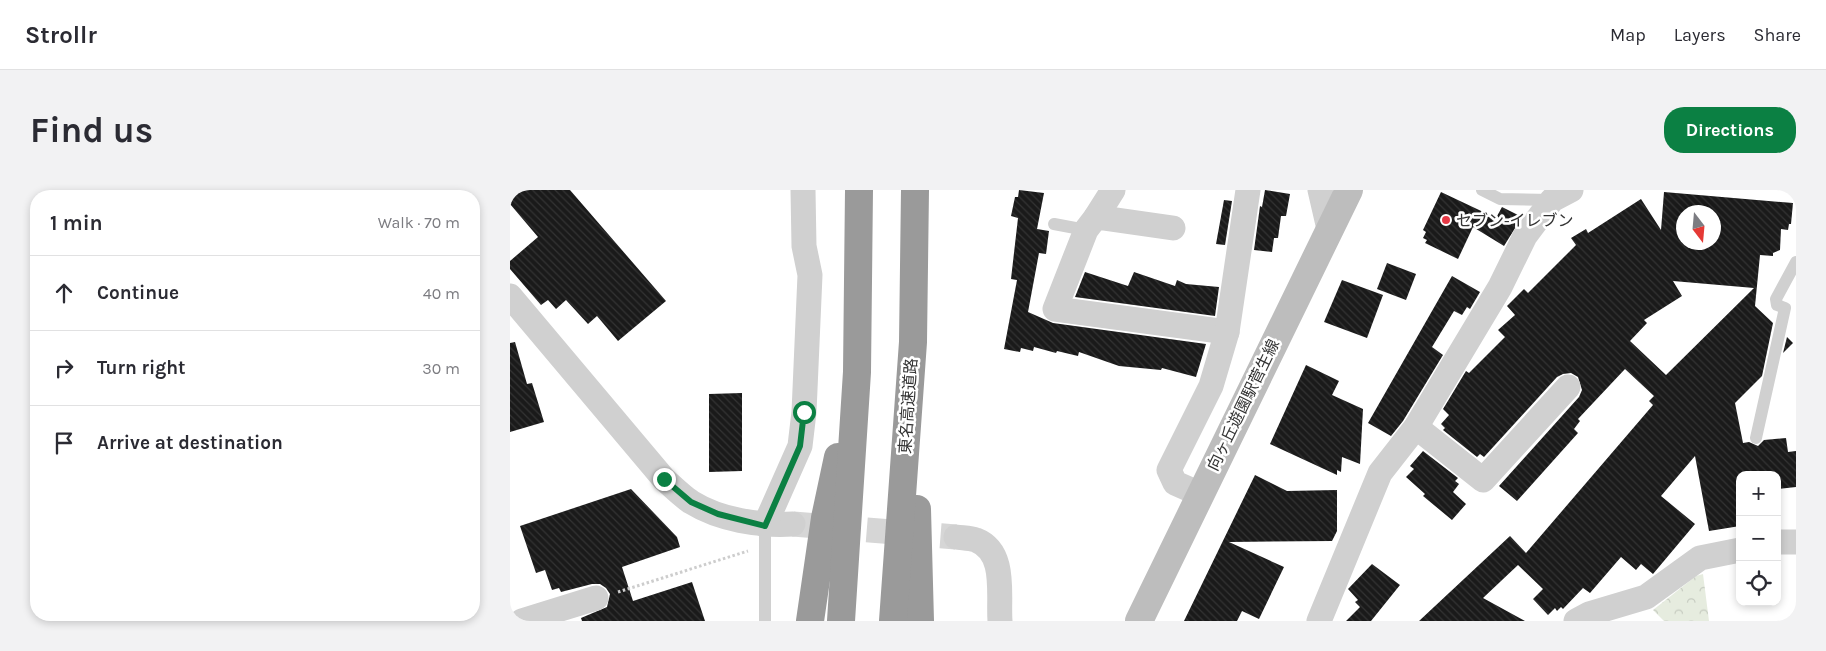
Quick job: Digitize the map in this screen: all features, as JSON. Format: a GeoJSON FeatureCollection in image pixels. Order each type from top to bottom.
{"type":"FeatureCollection","features":[{"type":"Feature","properties":{"kind":"highway"},"geometry":{"type":"LineString","coordinates":[[841,621],[856,372],[860,190]]}},
{"type":"Feature","properties":{"kind":"highway","name":"東名高速道路"},"geometry":{"type":"LineString","coordinates":[[893,621],[913,342],[915,190]]}},
{"type":"Feature","properties":{"kind":"highway"},"geometry":{"type":"LineString","coordinates":[[913,342],[920,621]]}},
{"type":"Feature","properties":{"kind":"highway"},"geometry":{"type":"LineString","coordinates":[[810,621],[825,518],[856,372]]}},
{"type":"Feature","properties":{"kind":"street"},"geometry":{"type":"LineString","coordinates":[[765,536],[800,446],[802,429],[810,275],[804,246],[803,190]]}},
{"type":"Feature","properties":{"kind":"street"},"geometry":{"type":"LineString","coordinates":[[1113,190],[1091,223],[1055,310],[1227,332]]}},
{"type":"Feature","properties":{"kind":"street"},"geometry":{"type":"LineString","coordinates":[[1200,494],[1175,483],[1169,470],[1211,386],[1227,332],[1248,190]]}},
{"type":"Feature","properties":{"kind":"street"},"geometry":{"type":"LineString","coordinates":[[1320,190],[1329,230]]}},
{"type":"Feature","properties":{"kind":"street","name":"向ヶ丘遊園駅菅生線"},"geometry":{"type":"LineString","coordinates":[[1141,620],[1200,494],[1349,190]]}},
{"type":"Feature","properties":{"kind":"street"},"geometry":{"type":"LineString","coordinates":[[1319,621],[1380,473],[1416,427],[1500,287],[1525,236],[1561,195]]}},
{"type":"Feature","properties":{"kind":"street"},"geometry":{"type":"LineString","coordinates":[[1091,223],[1173,228]]}},
{"type":"Feature","properties":{"kind":"street"},"geometry":{"type":"LineString","coordinates":[[510,296],[664,479],[691,502],[765,536],[793,524]]}},
{"type":"Feature","properties":{"kind":"street"},"geometry":{"type":"LineString","coordinates":[[1416,427],[1483,480],[1568,387]]}},
{"type":"Feature","properties":{"kind":"street"},"geometry":{"type":"LineString","coordinates":[[956,537],[976,540],[992,552],[1000,580],[1000,621]]}},
{"type":"Feature","properties":{"kind":"street"},"geometry":{"type":"LineString","coordinates":[[1781,542],[1796,542]]}},
{"type":"Feature","properties":{"kind":"street"},"geometry":{"type":"LineString","coordinates":[[1576,621],[1589,614],[1646,597],[1700,558],[1736,551]]}},
{"type":"Feature","properties":{"kind":"street"},"geometry":{"type":"LineString","coordinates":[[522,621],[596,598]]}},
{"type":"Feature","properties":{"kind":"lane"},"geometry":{"type":"LineString","coordinates":[[1482,190],[1502,194],[1561,195]]}},
{"type":"Feature","properties":{"kind":"lane"},"geometry":{"type":"LineString","coordinates":[[1054,224],[1091,223]]}},
{"type":"Feature","properties":{"kind":"lane"},"geometry":{"type":"LineString","coordinates":[[1756,438],[1785,308],[1777,305],[1776,299],[1796,262]]}},
{"type":"Feature","properties":{"kind":"lane"},"geometry":{"type":"LineString","coordinates":[[765,536],[765,621]]}},
{"type":"Feature","properties":{"kind":"path"},"geometry":{"type":"LineString","coordinates":[[596,598],[765,536]]}},
{"type":"Feature","properties":{"kind":"green space"},"geometry":{"type":"Polygon","coordinates":[[[1703,574],[1709,621],[1664,621],[1653,610],[1696,576],[1703,574]]]}},
{"type":"Feature","properties":{"kind":"building"},"geometry":{"type":"Polygon","coordinates":[[[522,190],[570,190],[666,301],[618,341],[597,316],[588,324],[566,300],[556,309],[548,300],[541,305],[510,269],[510,261],[538,237],[510,204],[510,200],[522,190]]]}},
{"type":"Feature","properties":{"kind":"building"},"geometry":{"type":"Polygon","coordinates":[[[1019,190],[1044,193],[1037,229],[1049,231],[1046,254],[1039,253],[1028,312],[1053,323],[1206,344],[1196,377],[1162,368],[1161,370],[1119,366],[1079,352],[1078,356],[1034,347],[1033,351],[1021,348],[1020,352],[1004,349],[1017,280],[1011,279],[1018,218],[1011,216],[1015,197],[1018,197],[1019,190]]]}},
{"type":"Feature","properties":{"kind":"building"},"geometry":{"type":"Polygon","coordinates":[[[1265,190],[1290,194],[1286,216],[1281,216],[1278,238],[1274,238],[1272,252],[1254,250],[1260,206],[1262,207],[1265,190]]]}},
{"type":"Feature","properties":{"kind":"building"},"geometry":{"type":"Polygon","coordinates":[[[1441,192],[1496,218],[1502,207],[1522,217],[1504,246],[1473,227],[1458,259],[1425,243],[1427,240],[1423,238],[1426,232],[1423,230],[1441,192]]]}},
{"type":"Feature","properties":{"kind":"building"},"geometry":{"type":"Polygon","coordinates":[[[1664,192],[1793,203],[1791,224],[1789,224],[1788,230],[1781,229],[1780,250],[1773,253],[1773,256],[1760,255],[1755,306],[1773,323],[1762,376],[1735,403],[1743,443],[1749,442],[1758,446],[1764,440],[1786,438],[1788,452],[1796,451],[1796,487],[1781,489],[1781,471],[1736,471],[1736,527],[1709,531],[1695,456],[1661,496],[1695,524],[1653,574],[1641,564],[1636,570],[1621,557],[1590,593],[1583,588],[1563,609],[1561,607],[1557,611],[1555,608],[1548,615],[1533,599],[1543,589],[1518,565],[1483,598],[1525,621],[1419,621],[1510,536],[1526,553],[1653,405],[1649,401],[1654,396],[1625,369],[1578,419],[1580,421],[1574,429],[1578,433],[1517,501],[1499,486],[1579,397],[1582,390],[1578,377],[1571,373],[1557,377],[1484,457],[1480,454],[1477,457],[1443,430],[1445,428],[1441,424],[1449,415],[1443,409],[1466,371],[1469,373],[1505,337],[1498,330],[1515,315],[1507,306],[1524,289],[1528,293],[1576,245],[1571,238],[1586,229],[1588,233],[1641,199],[1661,230],[1664,192]],[[1673,281],[1682,296],[1644,320],[1647,323],[1630,341],[1666,375],[1754,288],[1673,281]]]}},
{"type":"Feature","properties":{"kind":"building"},"geometry":{"type":"Polygon","coordinates":[[[1224,200],[1232,201],[1225,245],[1216,244],[1224,200]]]}},
{"type":"Feature","properties":{"kind":"building"},"geometry":{"type":"Polygon","coordinates":[[[1387,263],[1416,274],[1406,300],[1377,289],[1387,263]]]}},
{"type":"Feature","properties":{"kind":"building"},"geometry":{"type":"Polygon","coordinates":[[[1085,272],[1128,286],[1134,272],[1175,286],[1177,280],[1186,284],[1219,287],[1215,316],[1075,297],[1085,272]]]}},
{"type":"Feature","properties":{"kind":"building"},"geometry":{"type":"Polygon","coordinates":[[[1452,276],[1480,292],[1470,309],[1467,307],[1462,315],[1454,311],[1432,347],[1443,355],[1403,421],[1391,436],[1368,423],[1452,276]]]}},
{"type":"Feature","properties":{"kind":"building"},"geometry":{"type":"Polygon","coordinates":[[[1342,280],[1383,295],[1367,338],[1324,322],[1342,280]]]}},
{"type":"Feature","properties":{"kind":"building"},"geometry":{"type":"Polygon","coordinates":[[[1787,337],[1793,343],[1783,353],[1787,337]]]}},
{"type":"Feature","properties":{"kind":"building"},"geometry":{"type":"Polygon","coordinates":[[[515,342],[527,384],[532,383],[544,422],[510,432],[510,343],[515,342]]]}},
{"type":"Feature","properties":{"kind":"building"},"geometry":{"type":"Polygon","coordinates":[[[1306,365],[1339,381],[1332,395],[1363,409],[1360,464],[1342,457],[1341,472],[1337,470],[1337,475],[1270,444],[1306,365]]]}},
{"type":"Feature","properties":{"kind":"building"},"geometry":{"type":"Polygon","coordinates":[[[742,393],[742,471],[709,472],[709,394],[742,393]]]}},
{"type":"Feature","properties":{"kind":"building"},"geometry":{"type":"Polygon","coordinates":[[[1423,451],[1458,478],[1455,481],[1459,484],[1453,492],[1466,504],[1452,520],[1423,496],[1425,494],[1406,477],[1414,469],[1410,466],[1423,451]]]}},
{"type":"Feature","properties":{"kind":"building"},"geometry":{"type":"Polygon","coordinates":[[[1255,475],[1287,491],[1337,490],[1337,531],[1332,541],[1229,542],[1284,567],[1259,619],[1242,611],[1237,621],[1184,621],[1255,475]]]}},
{"type":"Feature","properties":{"kind":"building"},"geometry":{"type":"Polygon","coordinates":[[[631,489],[677,537],[680,547],[622,567],[633,601],[692,582],[705,621],[582,621],[581,618],[607,607],[610,594],[606,588],[600,584],[592,584],[561,592],[559,588],[552,590],[545,570],[536,573],[520,526],[631,489]]]}},
{"type":"Feature","properties":{"kind":"building"},"geometry":{"type":"Polygon","coordinates":[[[1372,564],[1400,585],[1371,621],[1346,621],[1360,607],[1355,602],[1358,600],[1348,589],[1372,564]]]}},
{"type":"Feature","properties":{"kind":"tunnel"},"geometry":{"type":"LineString","coordinates":[[793,524],[956,537]]}},
{"type":"Feature","properties":{"kind":"place","name":"セブン-イレブン"},"geometry":{"type":"Point","coordinates":[1446,220]}},
{"type":"Feature","properties":{"kind":"route"},"geometry":{"type":"LineString","coordinates":[[664,479],[691,502],[718,514],[765,526],[800,446],[804,412]]}}]}
